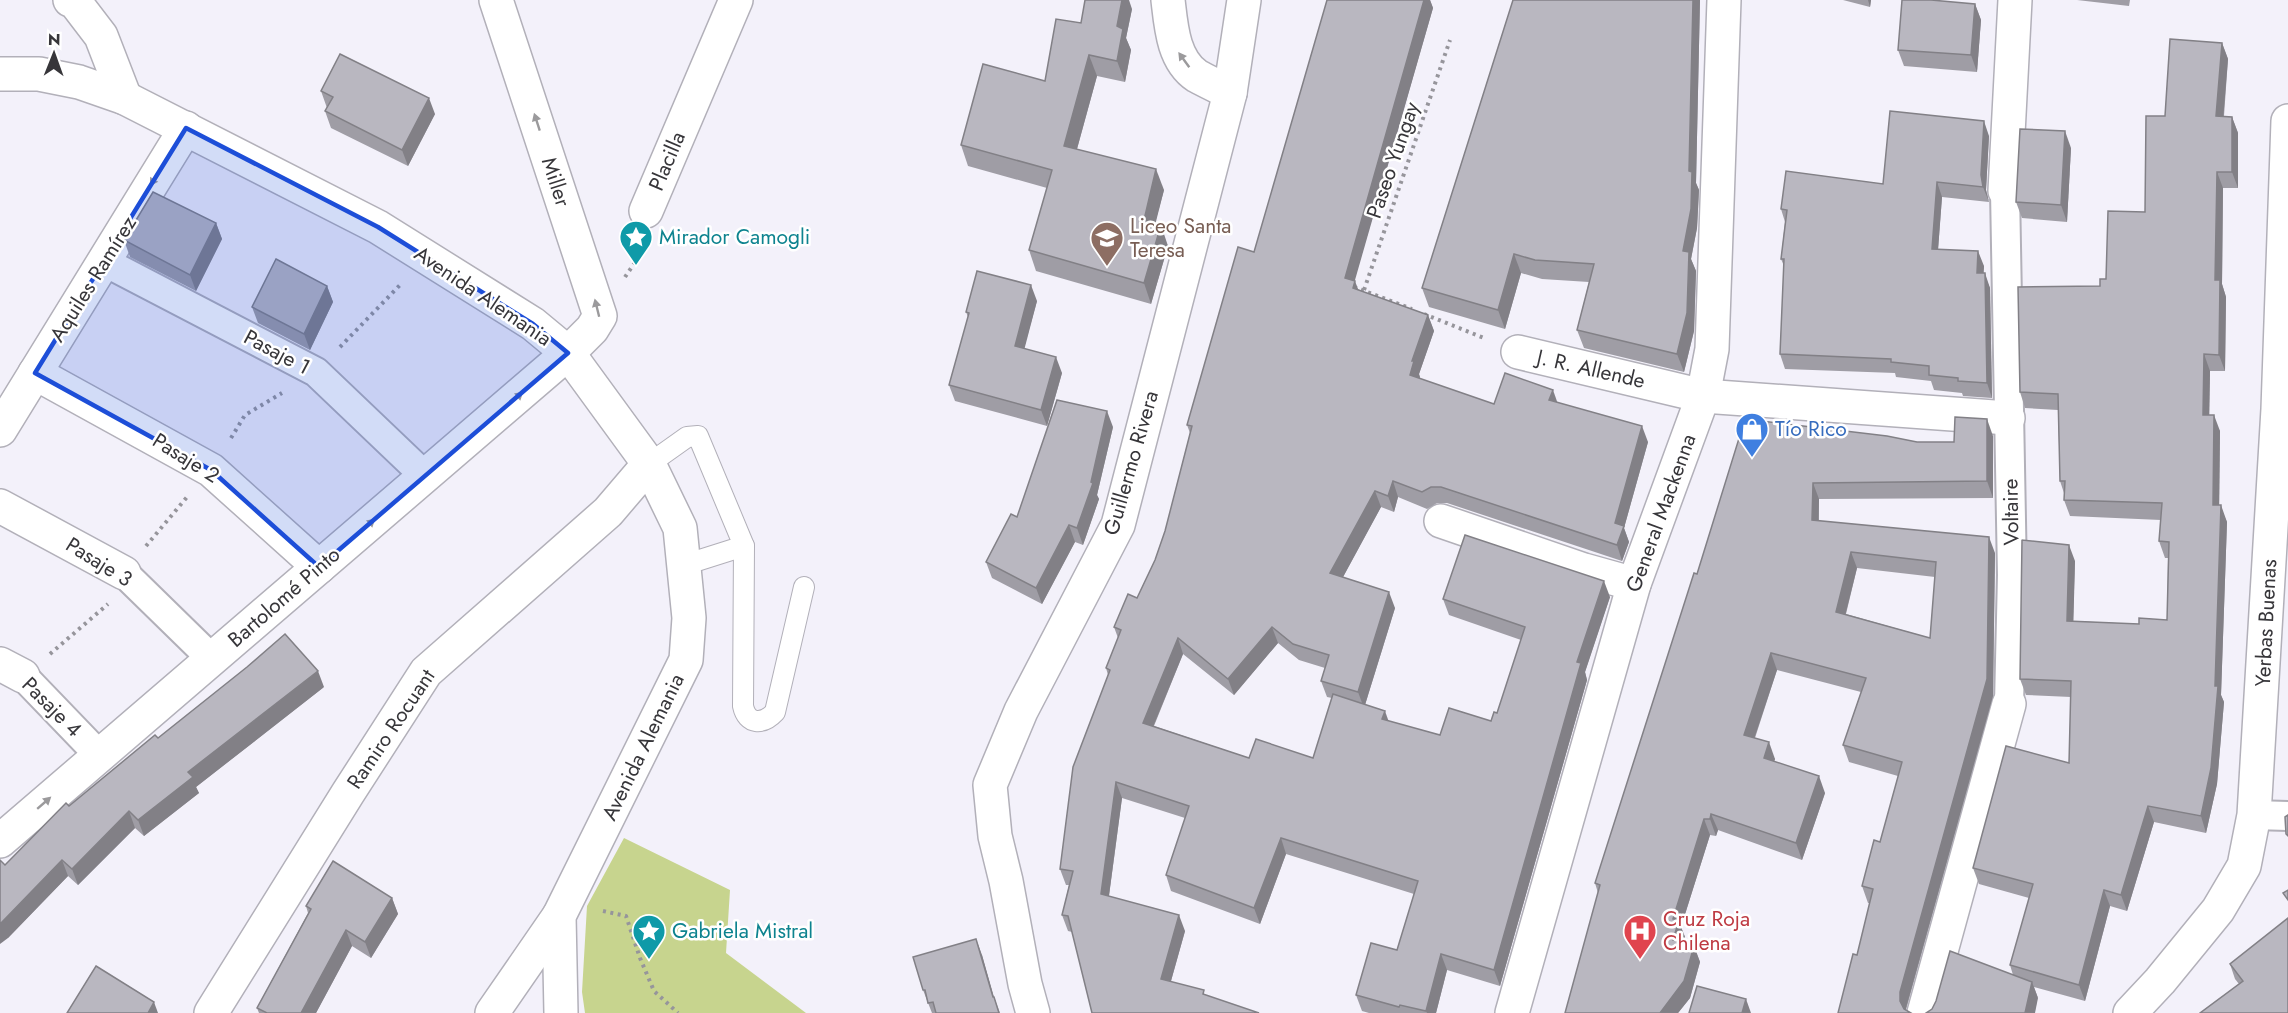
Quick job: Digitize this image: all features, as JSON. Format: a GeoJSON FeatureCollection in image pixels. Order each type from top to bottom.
{"type":"FeatureCollection","features":[{"type":"Feature","properties":{"kind":"street"},"geometry":{"type":"LineString","coordinates":[[70,0],[75,2],[101,36],[125,98]]}},
{"type":"Feature","properties":{"kind":"street","name":"Miller"},"geometry":{"type":"LineString","coordinates":[[496,0],[600,316]]}},
{"type":"Feature","properties":{"kind":"street","name":"Placilla"},"geometry":{"type":"LineString","coordinates":[[646,211],[736,0]]}},
{"type":"Feature","properties":{"kind":"street"},"geometry":{"type":"LineString","coordinates":[[1168,0],[1171,28],[1178,55],[1195,74],[1230,93]]}},
{"type":"Feature","properties":{"kind":"street","name":"Guillermo Rivera"},"geometry":{"type":"LineString","coordinates":[[1033,1013],[995,836],[990,785],[1021,711],[1118,525],[1230,93],[1245,0]]}},
{"type":"Feature","properties":{"kind":"street","name":"General Mackenna"},"geometry":{"type":"LineString","coordinates":[[1512,1013],[1634,584],[1702,396],[1712,349],[1724,0]]}},
{"type":"Feature","properties":{"kind":"street","name":"Voltaire"},"geometry":{"type":"LineString","coordinates":[[1924,1013],[2009,704],[2012,575],[2005,191],[2015,0]]}},
{"type":"Feature","properties":{"kind":"street","name":"Avenida Alemania"},"geometry":{"type":"LineString","coordinates":[[0,74],[39,74],[79,81],[125,98],[378,227],[533,324],[568,353],[649,464],[680,528],[689,618],[686,660],[559,916],[561,1013]]}},
{"type":"Feature","properties":{"kind":"street","name":"Yerbas Buenas"},"geometry":{"type":"LineString","coordinates":[[2130,1013],[2160,981],[2218,910],[2244,866],[2254,815],[2278,409],[2288,121]]}},
{"type":"Feature","properties":{"kind":"street","name":"Aquiles Ramírez"},"geometry":{"type":"LineString","coordinates":[[0,430],[186,128]]}},
{"type":"Feature","properties":{"kind":"street","name":"Pasaje 1"},"geometry":{"type":"LineString","coordinates":[[103,261],[316,372],[425,477]]}},
{"type":"Feature","properties":{"kind":"street"},"geometry":{"type":"LineString","coordinates":[[568,353],[600,316]]}},
{"type":"Feature","properties":{"kind":"street","name":"J. R. Allende"},"geometry":{"type":"LineString","coordinates":[[1518,352],[1702,396],[2008,418]]}},
{"type":"Feature","properties":{"kind":"street","name":"Bartolomé Pinto"},"geometry":{"type":"LineString","coordinates":[[0,841],[568,353]]}},
{"type":"Feature","properties":{"kind":"street","name":"Pasaje 2"},"geometry":{"type":"LineString","coordinates":[[35,373],[211,470],[319,567]]}},
{"type":"Feature","properties":{"kind":"street","name":"Ramiro Rocuant"},"geometry":{"type":"LineString","coordinates":[[211,1013],[426,672],[608,512],[649,464]]}},
{"type":"Feature","properties":{"kind":"street","name":"Pasaje 3"},"geometry":{"type":"LineString","coordinates":[[0,506],[124,573],[212,659]]}},
{"type":"Feature","properties":{"kind":"street"},"geometry":{"type":"LineString","coordinates":[[1441,521],[1584,570],[1634,584]]}},
{"type":"Feature","properties":{"kind":"street","name":"Pasaje 4"},"geometry":{"type":"LineString","coordinates":[[11,670],[100,756]]}},
{"type":"Feature","properties":{"kind":"street"},"geometry":{"type":"LineString","coordinates":[[2254,815],[2288,816]]}},
{"type":"Feature","properties":{"kind":"street"},"geometry":{"type":"LineString","coordinates":[[492,1013],[559,916]]}},
{"type":"Feature","properties":{"kind":"lane"},"geometry":{"type":"LineString","coordinates":[[649,464],[687,437],[698,436],[744,546],[743,706],[745,715],[752,721],[769,718],[775,712],[804,587]]}},
{"type":"Feature","properties":{"kind":"lane"},"geometry":{"type":"LineString","coordinates":[[684,565],[744,546]]}},
{"type":"Feature","properties":{"kind":"path","name":"Paseo Yungay"},"geometry":{"type":"LineString","coordinates":[[1364,290],[1450,40]]}},
{"type":"Feature","properties":{"kind":"path","name":"Placilla"},"geometry":{"type":"LineString","coordinates":[[600,316],[651,238],[646,211]]}},
{"type":"Feature","properties":{"kind":"path","name":"J. R. Allende"},"geometry":{"type":"LineString","coordinates":[[1352,286],[1518,352]]}},
{"type":"Feature","properties":{"kind":"path"},"geometry":{"type":"LineString","coordinates":[[627,916],[640,958],[654,991],[678,1013]]}},
{"type":"Feature","properties":{"kind":"highlighted area"},"geometry":{"type":"Polygon","coordinates":[[[186,128],[378,227],[533,324],[568,353],[319,567],[211,470],[35,373],[186,128]]]}},
{"type":"Feature","properties":{"kind":"green space"},"geometry":{"type":"Polygon","coordinates":[[[624,838],[730,890],[726,953],[806,1013],[585,1013],[582,992],[587,906],[624,838]]]}},
{"type":"Feature","properties":{"kind":"building"},"geometry":{"type":"Polygon","coordinates":[[[1085,0],[1122,0],[1117,26],[1123,29],[1117,61],[1089,55],[1064,146],[1156,169],[1144,220],[1161,225],[1144,283],[1029,250],[1052,170],[961,145],[983,64],[1045,81],[1056,19],[1081,23],[1085,0]]]}},
{"type":"Feature","properties":{"kind":"building"},"geometry":{"type":"Polygon","coordinates":[[[1327,0],[1424,0],[1345,278],[1355,281],[1353,288],[1428,315],[1412,361],[1414,361],[1410,375],[1494,404],[1505,373],[1553,390],[1549,400],[1642,426],[1615,523],[1624,526],[1617,545],[1441,487],[1431,487],[1422,492],[1393,481],[1388,496],[1375,491],[1330,573],[1389,592],[1358,692],[1321,681],[1329,655],[1293,644],[1272,627],[1228,679],[1178,638],[1143,723],[1249,758],[1256,739],[1313,758],[1333,694],[1385,711],[1382,719],[1440,735],[1449,708],[1491,721],[1494,712],[1497,713],[1525,627],[1443,599],[1465,535],[1604,581],[1577,662],[1581,663],[1494,970],[1441,954],[1426,1011],[1400,1005],[1399,1007],[1356,995],[1371,943],[1397,950],[1418,881],[1281,838],[1254,908],[1166,875],[1189,806],[1116,782],[1101,894],[1179,915],[1161,979],[1204,990],[1203,994],[1259,1013],[1092,1013],[1068,916],[1062,915],[1073,871],[1060,869],[1073,767],[1110,670],[1106,668],[1121,630],[1114,627],[1128,594],[1137,598],[1155,560],[1165,531],[1192,426],[1187,425],[1238,247],[1254,252],[1327,0]]]}},
{"type":"Feature","properties":{"kind":"building"},"geometry":{"type":"Polygon","coordinates":[[[1513,0],[1693,0],[1689,171],[1692,172],[1691,209],[1683,251],[1689,252],[1687,313],[1677,354],[1577,330],[1594,264],[1535,260],[1514,254],[1498,310],[1422,288],[1513,0]]]}},
{"type":"Feature","properties":{"kind":"building"},"geometry":{"type":"Polygon","coordinates":[[[1902,0],[1975,4],[1971,55],[1898,50],[1902,0]]]}},
{"type":"Feature","properties":{"kind":"building"},"geometry":{"type":"Polygon","coordinates":[[[2170,39],[2222,43],[2216,116],[2232,117],[2232,172],[2217,172],[2215,280],[2220,280],[2219,355],[2204,354],[2203,415],[2214,415],[2213,505],[2221,505],[2215,686],[2218,686],[2211,768],[2201,816],[2148,806],[2121,895],[2104,890],[2079,985],[2010,965],[2033,884],[1973,868],[2006,746],[2069,763],[2071,681],[2020,679],[2022,540],[2069,545],[2067,621],[2139,624],[2139,618],[2167,620],[2169,542],[2159,541],[2162,503],[2064,500],[2065,481],[2060,481],[2058,394],[2020,392],[2018,287],[2100,286],[2100,279],[2106,279],[2108,211],[2145,212],[2146,116],[2165,116],[2170,39]]]}},
{"type":"Feature","properties":{"kind":"building"},"geometry":{"type":"Polygon","coordinates":[[[340,54],[429,98],[402,150],[325,111],[333,97],[321,91],[340,54]]]}},
{"type":"Feature","properties":{"kind":"building"},"geometry":{"type":"Polygon","coordinates":[[[1890,111],[1984,121],[1981,175],[1983,187],[1937,182],[1932,249],[1978,251],[1977,273],[1985,273],[1987,383],[1958,381],[1958,378],[1929,375],[1929,366],[1891,362],[1891,359],[1780,354],[1784,259],[1781,259],[1787,210],[1781,209],[1786,171],[1883,184],[1890,111]]]}},
{"type":"Feature","properties":{"kind":"building"},"geometry":{"type":"Polygon","coordinates":[[[2020,129],[2065,131],[2061,205],[2016,202],[2020,129]]]}},
{"type":"Feature","properties":{"kind":"building"},"geometry":{"type":"Polygon","coordinates":[[[153,192],[216,223],[190,275],[124,240],[153,192]]]}},
{"type":"Feature","properties":{"kind":"building"},"geometry":{"type":"Polygon","coordinates":[[[276,259],[327,286],[304,334],[252,307],[276,259]]]}},
{"type":"Feature","properties":{"kind":"building"},"geometry":{"type":"Polygon","coordinates":[[[977,271],[1031,285],[1015,346],[1056,357],[1041,410],[949,385],[969,313],[966,312],[977,271]]]}},
{"type":"Feature","properties":{"kind":"building"},"geometry":{"type":"Polygon","coordinates":[[[1057,400],[1107,411],[1091,482],[1093,483],[1077,528],[1069,525],[1036,588],[986,562],[1011,514],[1017,517],[1057,400]]]}},
{"type":"Feature","properties":{"kind":"building"},"geometry":{"type":"Polygon","coordinates":[[[1955,417],[1987,419],[1987,481],[1813,483],[1812,520],[1989,537],[1987,679],[1900,992],[1900,1001],[1904,1009],[1911,1013],[1838,1013],[1853,954],[1857,955],[1873,889],[1862,886],[1874,840],[1880,842],[1902,762],[1843,745],[1866,678],[1771,653],[1744,735],[1769,742],[1764,758],[1819,776],[1796,843],[1711,814],[1710,819],[1704,819],[1673,919],[1679,920],[1673,940],[1694,946],[1684,981],[1660,1013],[1565,1013],[1600,885],[1595,883],[1694,573],[1697,574],[1745,419],[1887,436],[1917,442],[1954,442],[1955,417]],[[1851,552],[1836,612],[1930,638],[1936,562],[1851,552]]]}},
{"type":"Feature","properties":{"kind":"building"},"geometry":{"type":"Polygon","coordinates":[[[285,634],[318,671],[188,772],[193,777],[138,820],[129,811],[72,869],[62,860],[0,924],[0,860],[5,865],[66,803],[69,806],[155,735],[158,738],[285,634]]]}},
{"type":"Feature","properties":{"kind":"building"},"geometry":{"type":"Polygon","coordinates":[[[2288,815],[2288,836],[2285,817],[2288,815]]]}},
{"type":"Feature","properties":{"kind":"building"},"geometry":{"type":"Polygon","coordinates":[[[333,861],[392,898],[365,942],[346,930],[301,1013],[267,1013],[257,1008],[311,909],[306,906],[333,861]]]}},
{"type":"Feature","properties":{"kind":"building"},"geometry":{"type":"Polygon","coordinates":[[[2288,890],[2288,900],[2283,893],[2288,890]]]}},
{"type":"Feature","properties":{"kind":"building"},"geometry":{"type":"Polygon","coordinates":[[[2288,918],[2288,1013],[2200,1013],[2243,981],[2230,964],[2288,918]]]}},
{"type":"Feature","properties":{"kind":"building"},"geometry":{"type":"Polygon","coordinates":[[[976,939],[999,1013],[936,1013],[933,1002],[928,1003],[913,957],[976,939]]]}},
{"type":"Feature","properties":{"kind":"building"},"geometry":{"type":"Polygon","coordinates":[[[1950,951],[2032,982],[2025,1013],[1926,1013],[1932,1009],[1936,1001],[1950,951]]]}},
{"type":"Feature","properties":{"kind":"building"},"geometry":{"type":"Polygon","coordinates":[[[96,966],[154,1002],[148,1013],[67,1013],[96,966]]]}},
{"type":"Feature","properties":{"kind":"building"},"geometry":{"type":"Polygon","coordinates":[[[1697,986],[1746,999],[1742,1013],[1689,1013],[1697,986]]]}},
{"type":"Feature","properties":{"kind":"place","name":"Mirador Camogli"},"geometry":{"type":"Point","coordinates":[636,266]}},
{"type":"Feature","properties":{"kind":"place","name":"Liceo Santa Teresa"},"geometry":{"type":"Point","coordinates":[1107,267]}},
{"type":"Feature","properties":{"kind":"place","name":"Tío Rico"},"geometry":{"type":"Point","coordinates":[1752,458]}},
{"type":"Feature","properties":{"kind":"place","name":"Gabriela Mistral"},"geometry":{"type":"Point","coordinates":[649,960]}},
{"type":"Feature","properties":{"kind":"place","name":"Cruz Roja Chilena"},"geometry":{"type":"Point","coordinates":[1640,960]}}]}
